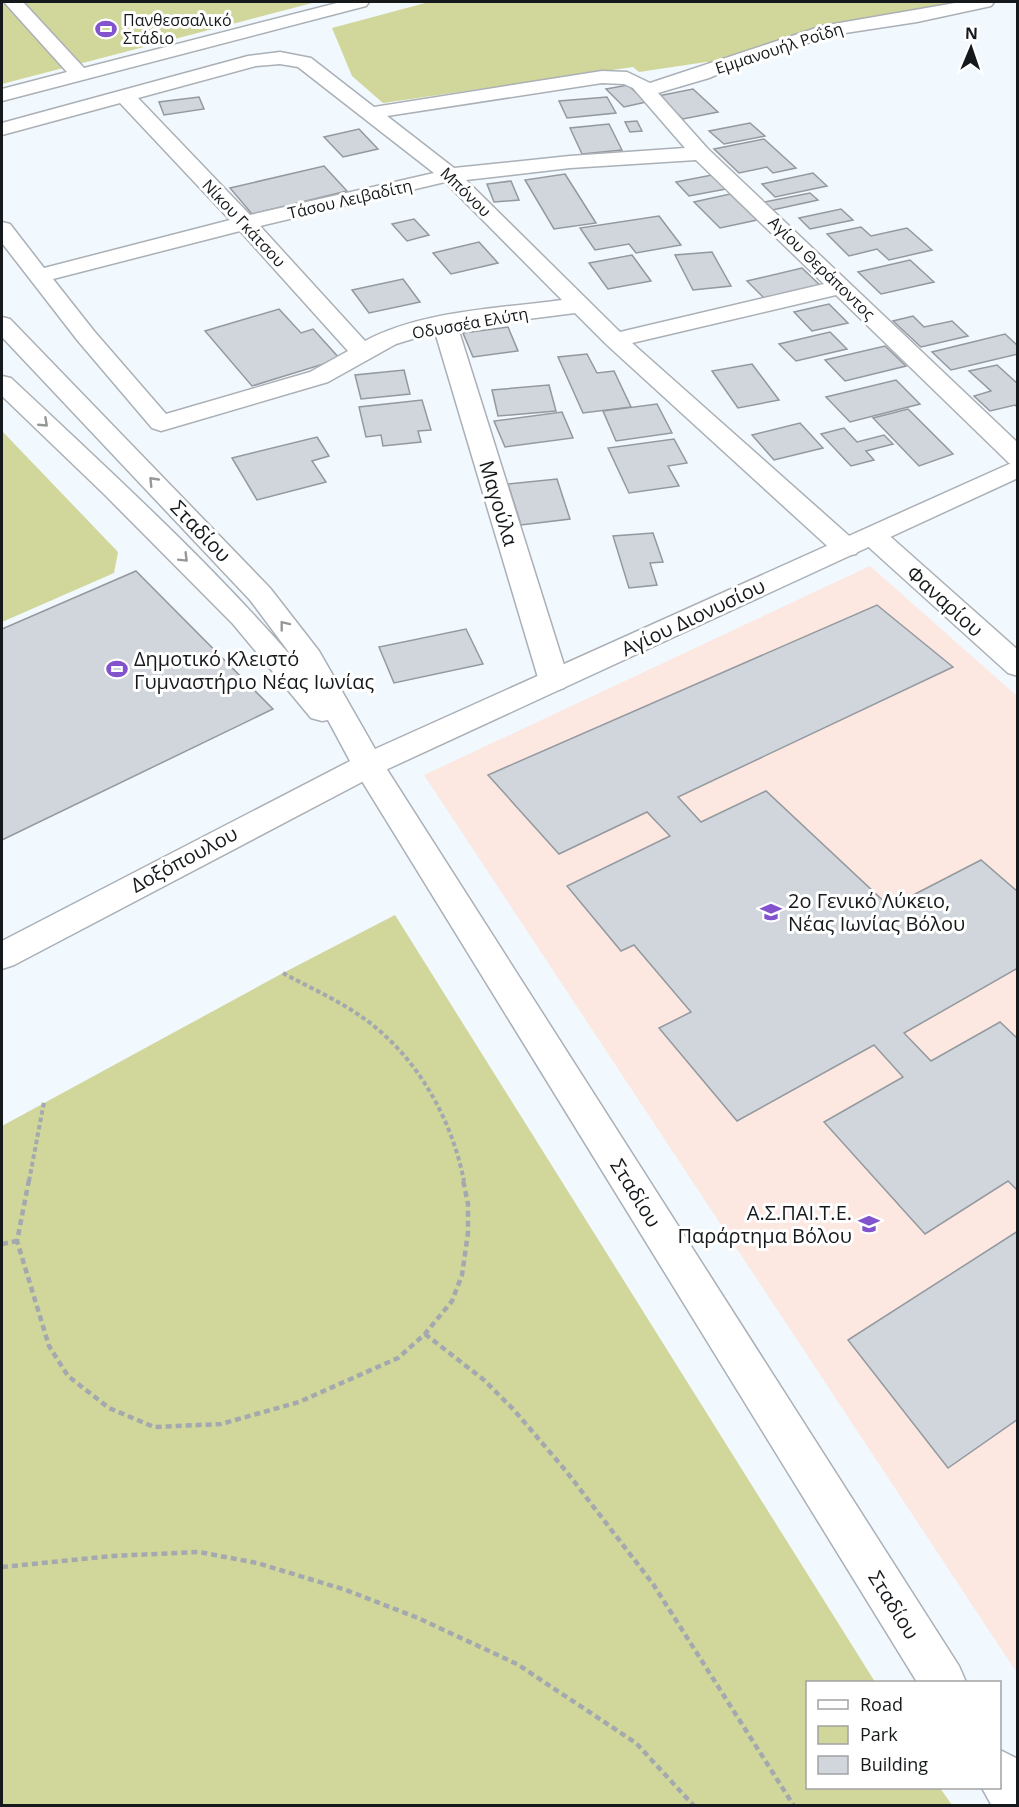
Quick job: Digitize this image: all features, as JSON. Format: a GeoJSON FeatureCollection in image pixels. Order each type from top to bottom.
{"type":"FeatureCollection","features":[{"type":"Feature","properties":{"kind":"street"},"geometry":{"type":"LineString","coordinates":[[13,2],[80,75]]}},
{"type":"Feature","properties":{"kind":"street"},"geometry":{"type":"LineString","coordinates":[[2,95],[360,2]]}},
{"type":"Feature","properties":{"kind":"street","name":"Εμμανουήλ Ροΐδη"},"geometry":{"type":"LineString","coordinates":[[647,90],[702,74],[829,30],[985,2]]}},
{"type":"Feature","properties":{"kind":"street","name":"Μπόνου"},"geometry":{"type":"LineString","coordinates":[[2,129],[255,60],[285,58],[313,66],[450,175],[615,340],[846,548]]}},
{"type":"Feature","properties":{"kind":"street","name":"Αγίου Θεράποντος"},"geometry":{"type":"LineString","coordinates":[[371,113],[602,77],[627,78],[647,90],[701,153],[1017,458]]}},
{"type":"Feature","properties":{"kind":"street","name":"Νίκου Γκάτσου"},"geometry":{"type":"LineString","coordinates":[[124,95],[363,353]]}},
{"type":"Feature","properties":{"kind":"street","name":"Τάσου Λειβαδίτη"},"geometry":{"type":"LineString","coordinates":[[40,276],[245,223],[450,175],[570,162],[701,153]]}},
{"type":"Feature","properties":{"kind":"street"},"geometry":{"type":"LineString","coordinates":[[2,229],[40,276]]}},
{"type":"Feature","properties":{"kind":"street","name":"Οδυσσέα Ελύτη"},"geometry":{"type":"LineString","coordinates":[[40,276],[86,336],[161,423],[319,377],[387,339],[445,325],[580,305]]}},
{"type":"Feature","properties":{"kind":"street"},"geometry":{"type":"LineString","coordinates":[[615,340],[842,287]]}},
{"type":"Feature","properties":{"kind":"street","name":"Σταδίου"},"geometry":{"type":"LineString","coordinates":[[2,324],[260,594],[309,658],[368,765],[942,1681]]}},
{"type":"Feature","properties":{"kind":"street","name":"Μαγούλα"},"geometry":{"type":"LineString","coordinates":[[445,325],[554,681]]}},
{"type":"Feature","properties":{"kind":"street","name":"Σταδίου"},"geometry":{"type":"LineString","coordinates":[[2,383],[114,489],[243,618],[368,765]]}},
{"type":"Feature","properties":{"kind":"street","name":"Αγίου Διονυσίου"},"geometry":{"type":"LineString","coordinates":[[368,765],[873,536],[1017,468]]}},
{"type":"Feature","properties":{"kind":"street","name":"Φαναρίου"},"geometry":{"type":"LineString","coordinates":[[873,536],[1017,666]]}},
{"type":"Feature","properties":{"kind":"street","name":"Δοξόπουλου"},"geometry":{"type":"LineString","coordinates":[[2,956],[368,765]]}},
{"type":"Feature","properties":{"kind":"street"},"geometry":{"type":"LineString","coordinates":[[1001,1777],[1017,1804]]}},
{"type":"Feature","properties":{"kind":"path"},"geometry":{"type":"LineString","coordinates":[[44,1102],[17,1241],[49,1346],[68,1376],[109,1408],[154,1427],[221,1424],[299,1402],[398,1358],[425,1334],[452,1301],[462,1275],[468,1233],[468,1204],[459,1157],[443,1116],[420,1075],[397,1048],[360,1015],[283,972]]}},
{"type":"Feature","properties":{"kind":"path"},"geometry":{"type":"LineString","coordinates":[[2,1244],[17,1241]]}},
{"type":"Feature","properties":{"kind":"path"},"geometry":{"type":"LineString","coordinates":[[425,1334],[484,1380],[514,1410],[566,1471],[653,1584],[794,1806]]}},
{"type":"Feature","properties":{"kind":"path"},"geometry":{"type":"LineString","coordinates":[[2,1567],[112,1556],[199,1552],[257,1563],[346,1590],[418,1618],[517,1664],[636,1743],[694,1806]]}},
{"type":"Feature","properties":{"kind":"shaded area","name":"Α.Σ.ΠΑΙ.Τ.Ε. Παράρτημα Βόλου"},"geometry":{"type":"Polygon","coordinates":[[[870,566],[1017,696],[1017,1673],[424,775],[870,566]]]}},
{"type":"Feature","properties":{"kind":"green space","name":"Πανθεσσαλικό Στάδιο"},"geometry":{"type":"Polygon","coordinates":[[[2,2],[316,2],[2,84],[2,2]]]}},
{"type":"Feature","properties":{"kind":"green space"},"geometry":{"type":"Polygon","coordinates":[[[429,2],[982,2],[907,15],[718,62],[639,72],[633,67],[383,103],[352,76],[332,28],[429,2]]]}},
{"type":"Feature","properties":{"kind":"green space"},"geometry":{"type":"Polygon","coordinates":[[[2,431],[118,552],[114,573],[2,622],[2,431]]]}},
{"type":"Feature","properties":{"kind":"green space"},"geometry":{"type":"Polygon","coordinates":[[[395,915],[874,1681],[806,1681],[806,1789],[941,1789],[952,1805],[2,1805],[2,1126],[283,973],[395,915]]]}},
{"type":"Feature","properties":{"kind":"building"},"geometry":{"type":"Polygon","coordinates":[[[628,85],[646,102],[624,107],[606,89],[628,85]]]}},
{"type":"Feature","properties":{"kind":"building"},"geometry":{"type":"Polygon","coordinates":[[[693,89],[718,112],[683,119],[658,96],[693,89]]]}},
{"type":"Feature","properties":{"kind":"building"},"geometry":{"type":"Polygon","coordinates":[[[199,97],[204,109],[164,115],[159,102],[199,97]]]}},
{"type":"Feature","properties":{"kind":"building"},"geometry":{"type":"Polygon","coordinates":[[[607,97],[616,113],[567,118],[559,101],[607,97]]]}},
{"type":"Feature","properties":{"kind":"building"},"geometry":{"type":"Polygon","coordinates":[[[637,121],[642,131],[630,132],[625,122],[637,121]]]}},
{"type":"Feature","properties":{"kind":"building"},"geometry":{"type":"Polygon","coordinates":[[[750,123],[765,136],[724,144],[709,131],[750,123]]]}},
{"type":"Feature","properties":{"kind":"building"},"geometry":{"type":"Polygon","coordinates":[[[609,124],[622,150],[582,154],[570,128],[609,124]]]}},
{"type":"Feature","properties":{"kind":"building"},"geometry":{"type":"Polygon","coordinates":[[[359,129],[378,149],[343,157],[324,137],[359,129]]]}},
{"type":"Feature","properties":{"kind":"building"},"geometry":{"type":"Polygon","coordinates":[[[764,139],[796,168],[773,173],[767,167],[739,173],[714,149],[764,139]]]}},
{"type":"Feature","properties":{"kind":"building"},"geometry":{"type":"Polygon","coordinates":[[[324,166],[347,191],[252,214],[230,188],[324,166]]]}},
{"type":"Feature","properties":{"kind":"building"},"geometry":{"type":"Polygon","coordinates":[[[813,173],[827,186],[775,197],[762,184],[813,173]]]}},
{"type":"Feature","properties":{"kind":"building"},"geometry":{"type":"Polygon","coordinates":[[[565,174],[596,223],[554,229],[525,180],[565,174]]]}},
{"type":"Feature","properties":{"kind":"building"},"geometry":{"type":"Polygon","coordinates":[[[712,175],[726,189],[689,196],[676,182],[712,175]]]}},
{"type":"Feature","properties":{"kind":"building"},"geometry":{"type":"Polygon","coordinates":[[[511,181],[519,200],[494,202],[487,184],[511,181]]]}},
{"type":"Feature","properties":{"kind":"building"},"geometry":{"type":"Polygon","coordinates":[[[810,193],[818,200],[768,211],[760,203],[810,193]]]}},
{"type":"Feature","properties":{"kind":"building"},"geometry":{"type":"Polygon","coordinates":[[[730,194],[757,220],[720,228],[694,202],[730,194]]]}},
{"type":"Feature","properties":{"kind":"building"},"geometry":{"type":"Polygon","coordinates":[[[841,209],[853,220],[810,229],[799,218],[841,209]]]}},
{"type":"Feature","properties":{"kind":"building"},"geometry":{"type":"Polygon","coordinates":[[[659,216],[681,245],[636,253],[629,244],[595,250],[580,228],[659,216]]]}},
{"type":"Feature","properties":{"kind":"building"},"geometry":{"type":"Polygon","coordinates":[[[414,219],[429,235],[407,241],[392,224],[414,219]]]}},
{"type":"Feature","properties":{"kind":"building"},"geometry":{"type":"Polygon","coordinates":[[[861,227],[871,236],[907,228],[932,250],[889,260],[877,249],[849,256],[827,234],[861,227]]]}},
{"type":"Feature","properties":{"kind":"building"},"geometry":{"type":"Polygon","coordinates":[[[479,242],[498,263],[451,274],[433,253],[479,242]]]}},
{"type":"Feature","properties":{"kind":"building"},"geometry":{"type":"Polygon","coordinates":[[[712,252],[731,286],[693,290],[675,255],[712,252]]]}},
{"type":"Feature","properties":{"kind":"building"},"geometry":{"type":"Polygon","coordinates":[[[632,255],[651,281],[608,289],[589,263],[632,255]]]}},
{"type":"Feature","properties":{"kind":"building"},"geometry":{"type":"Polygon","coordinates":[[[910,260],[934,282],[881,294],[858,272],[910,260]]]}},
{"type":"Feature","properties":{"kind":"building"},"geometry":{"type":"Polygon","coordinates":[[[802,268],[822,287],[766,300],[747,281],[802,268]]]}},
{"type":"Feature","properties":{"kind":"building"},"geometry":{"type":"Polygon","coordinates":[[[403,279],[420,302],[369,313],[352,290],[403,279]]]}},
{"type":"Feature","properties":{"kind":"building"},"geometry":{"type":"Polygon","coordinates":[[[829,304],[848,323],[812,331],[794,312],[829,304]]]}},
{"type":"Feature","properties":{"kind":"building"},"geometry":{"type":"Polygon","coordinates":[[[279,309],[301,333],[313,329],[340,359],[252,386],[205,331],[279,309]]]}},
{"type":"Feature","properties":{"kind":"building"},"geometry":{"type":"Polygon","coordinates":[[[913,316],[924,327],[952,321],[968,336],[921,347],[893,321],[913,316]]]}},
{"type":"Feature","properties":{"kind":"building"},"geometry":{"type":"Polygon","coordinates":[[[508,327],[518,351],[473,357],[463,333],[508,327]]]}},
{"type":"Feature","properties":{"kind":"building"},"geometry":{"type":"Polygon","coordinates":[[[830,332],[847,349],[796,361],[779,344],[830,332]]]}},
{"type":"Feature","properties":{"kind":"building"},"geometry":{"type":"Polygon","coordinates":[[[1005,334],[1018,346],[1018,354],[951,370],[932,352],[1005,334]]]}},
{"type":"Feature","properties":{"kind":"building"},"geometry":{"type":"Polygon","coordinates":[[[885,346],[906,366],[845,381],[825,360],[885,346]]]}},
{"type":"Feature","properties":{"kind":"building"},"geometry":{"type":"Polygon","coordinates":[[[587,354],[597,373],[614,371],[631,407],[583,413],[558,357],[587,354]]]}},
{"type":"Feature","properties":{"kind":"building"},"geometry":{"type":"Polygon","coordinates":[[[752,364],[779,400],[738,408],[712,371],[752,364]]]}},
{"type":"Feature","properties":{"kind":"building"},"geometry":{"type":"Polygon","coordinates":[[[997,365],[1018,384],[1018,408],[1015,405],[990,411],[974,396],[991,391],[969,371],[997,365]]]}},
{"type":"Feature","properties":{"kind":"building"},"geometry":{"type":"Polygon","coordinates":[[[404,370],[410,394],[361,399],[355,375],[404,370]]]}},
{"type":"Feature","properties":{"kind":"building"},"geometry":{"type":"Polygon","coordinates":[[[896,380],[920,404],[850,422],[826,397],[896,380]]]}},
{"type":"Feature","properties":{"kind":"building"},"geometry":{"type":"Polygon","coordinates":[[[549,385],[556,411],[498,416],[492,390],[549,385]]]}},
{"type":"Feature","properties":{"kind":"building"},"geometry":{"type":"Polygon","coordinates":[[[422,400],[431,430],[418,431],[421,442],[383,446],[381,435],[366,437],[359,407],[422,400]]]}},
{"type":"Feature","properties":{"kind":"building"},"geometry":{"type":"Polygon","coordinates":[[[657,404],[672,433],[616,441],[603,411],[657,404]]]}},
{"type":"Feature","properties":{"kind":"building"},"geometry":{"type":"Polygon","coordinates":[[[908,409],[953,454],[919,466],[873,418],[908,409]]]}},
{"type":"Feature","properties":{"kind":"building"},"geometry":{"type":"Polygon","coordinates":[[[562,412],[573,438],[505,447],[494,421],[562,412]]]}},
{"type":"Feature","properties":{"kind":"building"},"geometry":{"type":"Polygon","coordinates":[[[800,423],[823,448],[774,460],[752,435],[800,423]]]}},
{"type":"Feature","properties":{"kind":"building"},"geometry":{"type":"Polygon","coordinates":[[[844,428],[857,442],[884,435],[893,444],[866,451],[874,460],[851,466],[821,434],[844,428]]]}},
{"type":"Feature","properties":{"kind":"building"},"geometry":{"type":"Polygon","coordinates":[[[317,437],[329,456],[312,461],[326,482],[257,500],[232,458],[317,437]]]}},
{"type":"Feature","properties":{"kind":"building"},"geometry":{"type":"Polygon","coordinates":[[[674,439],[687,463],[668,466],[679,486],[629,493],[608,448],[674,439]]]}},
{"type":"Feature","properties":{"kind":"building"},"geometry":{"type":"Polygon","coordinates":[[[557,479],[570,519],[521,525],[508,484],[557,479]]]}},
{"type":"Feature","properties":{"kind":"building"},"geometry":{"type":"Polygon","coordinates":[[[653,533],[663,562],[650,563],[657,585],[629,588],[613,536],[653,533]]]}},
{"type":"Feature","properties":{"kind":"building","name":"Δημοτικό Κλειστό Γυμναστήριο Νέας Ιωνίας"},"geometry":{"type":"Polygon","coordinates":[[[136,571],[273,709],[2,840],[2,629],[136,571]]]}},
{"type":"Feature","properties":{"kind":"building"},"geometry":{"type":"Polygon","coordinates":[[[877,605],[953,667],[678,797],[701,822],[766,791],[890,907],[981,860],[1018,892],[1018,968],[904,1033],[931,1061],[1000,1022],[1018,1039],[1018,1191],[1008,1181],[925,1234],[824,1122],[903,1077],[874,1045],[737,1121],[659,1028],[691,1012],[634,945],[621,951],[567,886],[670,836],[647,812],[559,854],[488,775],[877,605]]]}},
{"type":"Feature","properties":{"kind":"building"},"geometry":{"type":"Polygon","coordinates":[[[466,629],[483,664],[394,683],[379,647],[466,629]]]}},
{"type":"Feature","properties":{"kind":"building"},"geometry":{"type":"Polygon","coordinates":[[[1018,1231],[1018,1419],[948,1468],[848,1340],[1018,1231]]]}},
{"type":"Feature","properties":{"kind":"place","name":"Πανθεσσαλικό Στάδιο"},"geometry":{"type":"Point","coordinates":[106,29]}},
{"type":"Feature","properties":{"kind":"place","name":"Δημοτικό Κλειστό Γυμναστήριο Νέας Ιωνίας"},"geometry":{"type":"Point","coordinates":[117,669]}},
{"type":"Feature","properties":{"kind":"place","name":"2ο Γενικό Λύκειο, Νέας Ιωνίας Βόλου"},"geometry":{"type":"Point","coordinates":[771,912]}},
{"type":"Feature","properties":{"kind":"place","name":"Α.Σ.ΠΑΙ.Τ.Ε. Παράρτημα Βόλου"},"geometry":{"type":"Point","coordinates":[869,1224]}}]}
